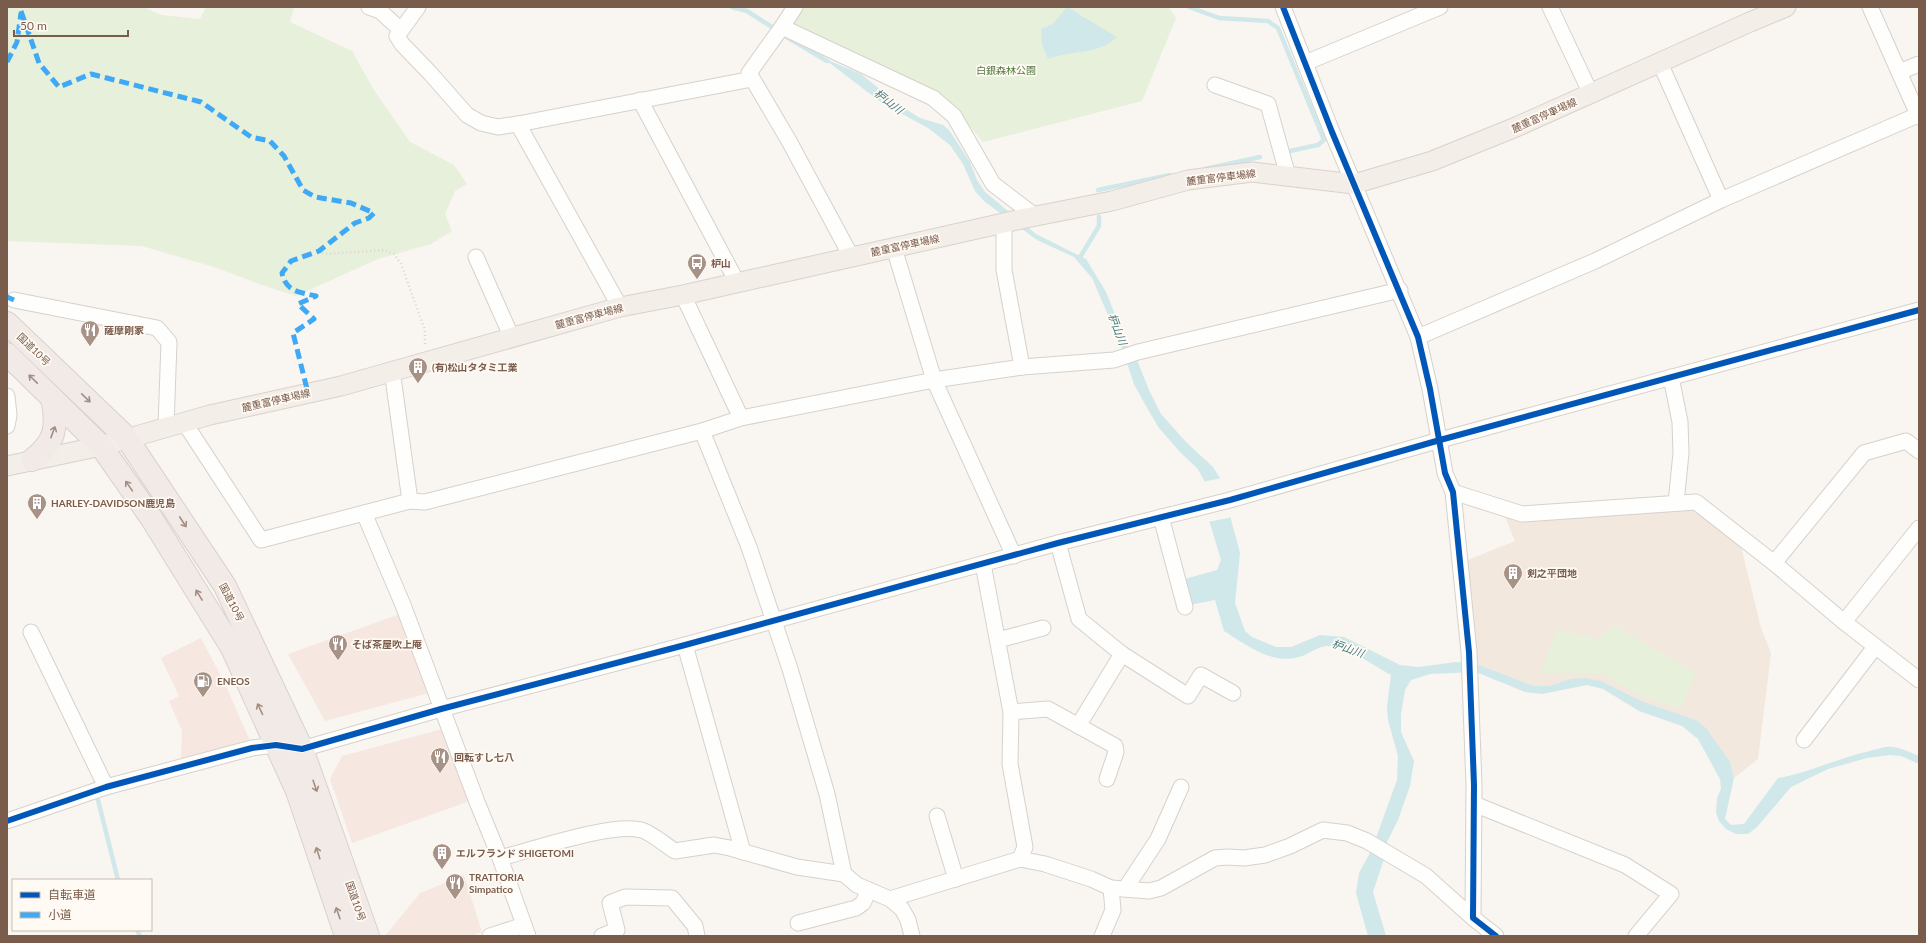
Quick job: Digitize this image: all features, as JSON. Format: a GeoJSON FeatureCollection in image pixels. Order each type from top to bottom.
{"type":"FeatureCollection","features":[{"type":"Feature","properties":{"kind":"highway","name":"国道10号"},"geometry":{"type":"LineString","coordinates":[[7,323],[126,437],[225,586],[302,749],[368,936]]}},
{"type":"Feature","properties":{"kind":"highway","name":"国道10号"},"geometry":{"type":"LineString","coordinates":[[7,354],[101,446],[150,516],[232,648],[297,791],[346,936]]}},
{"type":"Feature","properties":{"kind":"highway"},"geometry":{"type":"LineString","coordinates":[[32,460],[43,451],[51,437],[56,423],[52,398]]}},
{"type":"Feature","properties":{"kind":"main road","name":"麓重富停車場線"},"geometry":{"type":"LineString","coordinates":[[7,466],[101,446],[126,437],[175,424],[341,386],[392,370],[620,307],[683,295],[851,256],[894,248],[1030,217],[1112,201],[1188,180],[1252,172],[1354,184],[1432,161],[1516,127],[1786,7]]}},
{"type":"Feature","properties":{"kind":"street"},"geometry":{"type":"LineString","coordinates":[[370,7],[380,11],[401,30]]}},
{"type":"Feature","properties":{"kind":"street"},"geometry":{"type":"LineString","coordinates":[[418,7],[397,36],[402,44],[467,115],[481,123],[498,127],[752,78]]}},
{"type":"Feature","properties":{"kind":"street"},"geometry":{"type":"LineString","coordinates":[[795,7],[749,73],[789,141],[851,256]]}},
{"type":"Feature","properties":{"kind":"street"},"geometry":{"type":"LineString","coordinates":[[1283,7],[1354,184],[1400,290],[1418,337],[1440,440],[1445,473],[1453,492],[1469,652],[1474,804],[1473,918]]}},
{"type":"Feature","properties":{"kind":"street"},"geometry":{"type":"LineString","coordinates":[[1305,63],[1440,7]]}},
{"type":"Feature","properties":{"kind":"street"},"geometry":{"type":"LineString","coordinates":[[1550,7],[1591,94]]}},
{"type":"Feature","properties":{"kind":"street"},"geometry":{"type":"LineString","coordinates":[[1418,337],[1595,261],[1721,200],[1919,116],[1870,7]]}},
{"type":"Feature","properties":{"kind":"street"},"geometry":{"type":"LineString","coordinates":[[781,27],[932,98],[954,116],[993,184],[1030,217]]}},
{"type":"Feature","properties":{"kind":"street"},"geometry":{"type":"LineString","coordinates":[[1660,63],[1721,200]]}},
{"type":"Feature","properties":{"kind":"street"},"geometry":{"type":"LineString","coordinates":[[1899,72],[1919,64]]}},
{"type":"Feature","properties":{"kind":"street"},"geometry":{"type":"LineString","coordinates":[[1215,85],[1268,104],[1288,176]]}},
{"type":"Feature","properties":{"kind":"street"},"geometry":{"type":"LineString","coordinates":[[640,100],[737,282]]}},
{"type":"Feature","properties":{"kind":"street"},"geometry":{"type":"LineString","coordinates":[[518,124],[620,307]]}},
{"type":"Feature","properties":{"kind":"street"},"geometry":{"type":"LineString","coordinates":[[1004,223],[1004,270],[1022,367]]}},
{"type":"Feature","properties":{"kind":"street"},"geometry":{"type":"LineString","coordinates":[[894,248],[934,380],[1014,556]]}},
{"type":"Feature","properties":{"kind":"street"},"geometry":{"type":"LineString","coordinates":[[476,257],[512,338]]}},
{"type":"Feature","properties":{"kind":"street"},"geometry":{"type":"LineString","coordinates":[[14,300],[157,328],[168,342],[175,424],[261,540],[410,501],[425,502],[702,431],[741,418],[934,380],[1022,367],[1118,358],[1400,290]]}},
{"type":"Feature","properties":{"kind":"street"},"geometry":{"type":"LineString","coordinates":[[683,295],[741,418]]}},
{"type":"Feature","properties":{"kind":"street"},"geometry":{"type":"LineString","coordinates":[[7,821],[106,787],[252,748],[276,745],[302,749],[441,709],[1204,505],[1230,500],[1440,440],[1919,310]]}},
{"type":"Feature","properties":{"kind":"street"},"geometry":{"type":"LineString","coordinates":[[392,370],[410,501]]}},
{"type":"Feature","properties":{"kind":"street"},"geometry":{"type":"LineString","coordinates":[[1671,377],[1680,422],[1680,453],[1676,503]]}},
{"type":"Feature","properties":{"kind":"street"},"geometry":{"type":"LineString","coordinates":[[7,396],[10,415],[7,426]]}},
{"type":"Feature","properties":{"kind":"street"},"geometry":{"type":"LineString","coordinates":[[702,431],[749,547],[790,669],[827,794],[844,874]]}},
{"type":"Feature","properties":{"kind":"street"},"geometry":{"type":"LineString","coordinates":[[1774,563],[1864,453],[1906,441],[1919,451]]}},
{"type":"Feature","properties":{"kind":"street"},"geometry":{"type":"LineString","coordinates":[[1453,492],[1522,514],[1696,502],[1774,563],[1844,622],[1918,678]]}},
{"type":"Feature","properties":{"kind":"street"},"geometry":{"type":"LineString","coordinates":[[364,513],[403,605],[441,709],[500,858],[526,931],[490,936]]}},
{"type":"Feature","properties":{"kind":"street"},"geometry":{"type":"LineString","coordinates":[[1161,517],[1185,607]]}},
{"type":"Feature","properties":{"kind":"street"},"geometry":{"type":"LineString","coordinates":[[1844,622],[1919,528]]}},
{"type":"Feature","properties":{"kind":"street"},"geometry":{"type":"LineString","coordinates":[[1058,544],[1079,619],[1122,654],[1188,696],[1201,675],[1233,693]]}},
{"type":"Feature","properties":{"kind":"street"},"geometry":{"type":"LineString","coordinates":[[983,564],[1011,712],[1010,764],[1025,847],[1020,859]]}},
{"type":"Feature","properties":{"kind":"street"},"geometry":{"type":"LineString","coordinates":[[998,640],[1043,628]]}},
{"type":"Feature","properties":{"kind":"street"},"geometry":{"type":"LineString","coordinates":[[32,632],[106,787]]}},
{"type":"Feature","properties":{"kind":"street"},"geometry":{"type":"LineString","coordinates":[[685,645],[743,852]]}},
{"type":"Feature","properties":{"kind":"street"},"geometry":{"type":"LineString","coordinates":[[1804,740],[1875,646]]}},
{"type":"Feature","properties":{"kind":"street"},"geometry":{"type":"LineString","coordinates":[[1078,726],[1122,654]]}},
{"type":"Feature","properties":{"kind":"street"},"geometry":{"type":"LineString","coordinates":[[1011,712],[1048,709],[1115,746],[1116,752],[1107,779]]}},
{"type":"Feature","properties":{"kind":"street"},"geometry":{"type":"LineString","coordinates":[[1102,936],[1113,910],[1118,889],[1158,839],[1181,787]]}},
{"type":"Feature","properties":{"kind":"street"},"geometry":{"type":"LineString","coordinates":[[1474,804],[1624,865],[1671,894],[1636,936]]}},
{"type":"Feature","properties":{"kind":"street"},"geometry":{"type":"LineString","coordinates":[[937,816],[956,878]]}},
{"type":"Feature","properties":{"kind":"street"},"geometry":{"type":"LineString","coordinates":[[500,858],[602,831],[626,829],[642,830],[675,851],[714,845],[797,867],[844,874],[857,884],[890,898],[902,908],[908,920],[912,936]]}},
{"type":"Feature","properties":{"kind":"street"},"geometry":{"type":"LineString","coordinates":[[890,898],[1020,859],[1044,864],[1118,889],[1149,891],[1161,888],[1215,858],[1244,858],[1265,855],[1322,830],[1347,832],[1388,853],[1426,876],[1473,918],[1496,936]]}},
{"type":"Feature","properties":{"kind":"street"},"geometry":{"type":"LineString","coordinates":[[798,923],[856,908],[863,903],[869,890]]}},
{"type":"Feature","properties":{"kind":"street"},"geometry":{"type":"LineString","coordinates":[[602,936],[617,930],[610,904],[625,897],[672,898],[695,926],[697,936]]}},
{"type":"Feature","properties":{"kind":"path"},"geometry":{"type":"LineString","coordinates":[[318,252],[325,254],[384,250],[394,254],[401,264],[425,330],[424,345],[430,360]]}},
{"type":"Feature","properties":{"kind":"shaded area","name":"剣之平団地"},"geometry":{"type":"Polygon","coordinates":[[[1696,502],[1738,534],[1761,628],[1771,653],[1758,759],[1734,778],[1730,762],[1696,720],[1644,702],[1601,681],[1570,679],[1549,686],[1534,686],[1474,663],[1460,563],[1515,541],[1501,507],[1696,502]]]}},
{"type":"Feature","properties":{"kind":"shaded area"},"geometry":{"type":"Polygon","coordinates":[[[400,614],[429,693],[325,721],[288,654],[400,614]]]}},
{"type":"Feature","properties":{"kind":"shaded area","name":"ENEOS"},"geometry":{"type":"Polygon","coordinates":[[[201,638],[226,686],[251,743],[181,761],[182,731],[169,701],[179,696],[161,658],[201,638]]]}},
{"type":"Feature","properties":{"kind":"shaded area"},"geometry":{"type":"Polygon","coordinates":[[[442,729],[470,801],[352,843],[330,779],[342,756],[442,729]]]}},
{"type":"Feature","properties":{"kind":"shaded area"},"geometry":{"type":"Polygon","coordinates":[[[464,875],[482,932],[471,936],[385,936],[420,893],[464,875]]]}},
{"type":"Feature","properties":{"kind":"green space"},"geometry":{"type":"Polygon","coordinates":[[[7,7],[144,7],[161,15],[200,19],[206,7],[294,7],[290,22],[352,51],[374,90],[410,142],[454,165],[467,184],[455,191],[445,214],[452,231],[431,244],[378,259],[296,296],[214,267],[142,246],[7,241],[7,7]]]}},
{"type":"Feature","properties":{"kind":"green space","name":"白銀森林公園"},"geometry":{"type":"Polygon","coordinates":[[[802,7],[1168,7],[1176,18],[1142,101],[983,142],[945,97],[791,22],[802,7]]]}},
{"type":"Feature","properties":{"kind":"green space"},"geometry":{"type":"Polygon","coordinates":[[[1614,625],[1696,673],[1680,709],[1637,694],[1602,673],[1541,673],[1556,630],[1599,639],[1614,625]]]}},
{"type":"Feature","properties":{"kind":"water"},"geometry":{"type":"Polygon","coordinates":[[[1067,7],[1117,37],[1102,47],[1048,59],[1042,44],[1041,29],[1053,24],[1067,7]]]}},
{"type":"Feature","properties":{"kind":"water"},"geometry":{"type":"Polygon","coordinates":[[[823,58],[861,74],[899,105],[920,118],[943,125],[949,130],[970,162],[977,180],[985,192],[1036,234],[1086,259],[1106,292],[1128,347],[1137,360],[1149,390],[1161,414],[1187,443],[1213,467],[1220,478],[1240,553],[1235,603],[1245,631],[1252,637],[1276,647],[1291,647],[1320,635],[1344,637],[1400,665],[1419,667],[1456,662],[1474,663],[1534,686],[1549,686],[1570,679],[1586,678],[1601,681],[1644,702],[1696,720],[1706,728],[1730,762],[1734,778],[1725,819],[1731,825],[1744,824],[1778,778],[1800,773],[1855,755],[1886,747],[1900,748],[1919,756],[1919,764],[1901,756],[1890,755],[1867,758],[1828,769],[1791,787],[1757,827],[1748,834],[1736,834],[1726,829],[1719,821],[1716,813],[1717,798],[1721,789],[1720,779],[1698,739],[1682,726],[1639,711],[1603,689],[1587,685],[1542,694],[1525,692],[1476,672],[1430,674],[1411,680],[1405,690],[1401,714],[1401,732],[1414,761],[1410,786],[1398,820],[1387,842],[1385,856],[1373,892],[1386,936],[1368,936],[1356,893],[1359,873],[1372,849],[1397,780],[1398,756],[1388,720],[1387,707],[1391,675],[1345,650],[1328,646],[1321,647],[1299,657],[1289,659],[1269,656],[1250,647],[1224,631],[1215,600],[1190,605],[1185,579],[1217,570],[1221,560],[1209,520],[1204,480],[1197,468],[1180,452],[1159,428],[1146,406],[1134,384],[1121,345],[1092,278],[1074,257],[1037,240],[985,202],[975,191],[963,164],[950,145],[928,128],[882,103],[823,58]]]}},
{"type":"Feature","properties":{"kind":"pier"},"geometry":{"type":"Polygon","coordinates":[[[1222,478],[1233,517],[1208,522],[1202,482],[1222,478]]]}},
{"type":"Feature","properties":{"kind":"waterway","name":"枦山川"},"geometry":{"type":"LineString","coordinates":[[732,7],[747,11],[778,31]]}},
{"type":"Feature","properties":{"kind":"waterway"},"geometry":{"type":"LineString","coordinates":[[1189,7],[1219,18],[1268,21],[1278,28],[1324,140],[1318,145],[1285,152]]}},
{"type":"Feature","properties":{"kind":"waterway","name":"枦山川"},"geometry":{"type":"LineString","coordinates":[[785,36],[827,61]]}},
{"type":"Feature","properties":{"kind":"waterway"},"geometry":{"type":"LineString","coordinates":[[1205,169],[1260,157]]}},
{"type":"Feature","properties":{"kind":"waterway"},"geometry":{"type":"LineString","coordinates":[[1098,190],[1170,175]]}},
{"type":"Feature","properties":{"kind":"waterway"},"geometry":{"type":"LineString","coordinates":[[1079,259],[1099,226],[1099,217]]}},
{"type":"Feature","properties":{"kind":"waterway"},"geometry":{"type":"LineString","coordinates":[[98,800],[118,879]]}},
{"type":"Feature","properties":{"kind":"waterway"},"geometry":{"type":"LineString","coordinates":[[138,931],[140,936]]}},
{"type":"Feature","properties":{"kind":"marked path"},"geometry":{"type":"LineString","coordinates":[[21,11],[39,63],[59,87],[91,74],[201,102],[251,137],[270,141],[284,156],[303,190],[315,197],[351,203],[374,213],[369,218],[355,223],[319,251],[291,261],[282,273],[290,288],[316,296],[298,304],[314,319],[293,333],[308,393]]}},
{"type":"Feature","properties":{"kind":"marked path"},"geometry":{"type":"LineString","coordinates":[[7,62],[17,42],[21,13]]}},
{"type":"Feature","properties":{"kind":"marked path"},"geometry":{"type":"LineString","coordinates":[[7,297],[14,300]]}},
{"type":"Feature","properties":{"kind":"cycle path"},"geometry":{"type":"LineString","coordinates":[[1283,7],[1332,132],[1418,337],[1430,389],[1445,473],[1453,492],[1469,652],[1474,785],[1473,918],[1496,936]]}},
{"type":"Feature","properties":{"kind":"cycle path"},"geometry":{"type":"LineString","coordinates":[[7,821],[106,787],[252,748],[276,745],[302,749],[441,709],[685,645],[1058,543],[1230,500],[1440,440],[1919,310]]}},
{"type":"Feature","properties":{"kind":"place","name":"枦山"},"geometry":{"type":"Point","coordinates":[697,280]}},
{"type":"Feature","properties":{"kind":"place","name":"薩摩剛家"},"geometry":{"type":"Point","coordinates":[90,347]}},
{"type":"Feature","properties":{"kind":"place","name":"(有)松山タタミ工業"},"geometry":{"type":"Point","coordinates":[418,384]}},
{"type":"Feature","properties":{"kind":"place","name":"HARLEY-DAVIDSON鹿児島"},"geometry":{"type":"Point","coordinates":[37,520]}},
{"type":"Feature","properties":{"kind":"place","name":"剣之平団地"},"geometry":{"type":"Point","coordinates":[1513,590]}},
{"type":"Feature","properties":{"kind":"place","name":"そば茶屋吹上庵"},"geometry":{"type":"Point","coordinates":[338,661]}},
{"type":"Feature","properties":{"kind":"place","name":"ENEOS"},"geometry":{"type":"Point","coordinates":[203,698]}},
{"type":"Feature","properties":{"kind":"place","name":"回転すし七八"},"geometry":{"type":"Point","coordinates":[440,774]}},
{"type":"Feature","properties":{"kind":"place","name":"エルフランド SHIGETOMI"},"geometry":{"type":"Point","coordinates":[442,870]}},
{"type":"Feature","properties":{"kind":"place","name":"TRATTORIA Simpatico"},"geometry":{"type":"Point","coordinates":[455,900]}}]}
